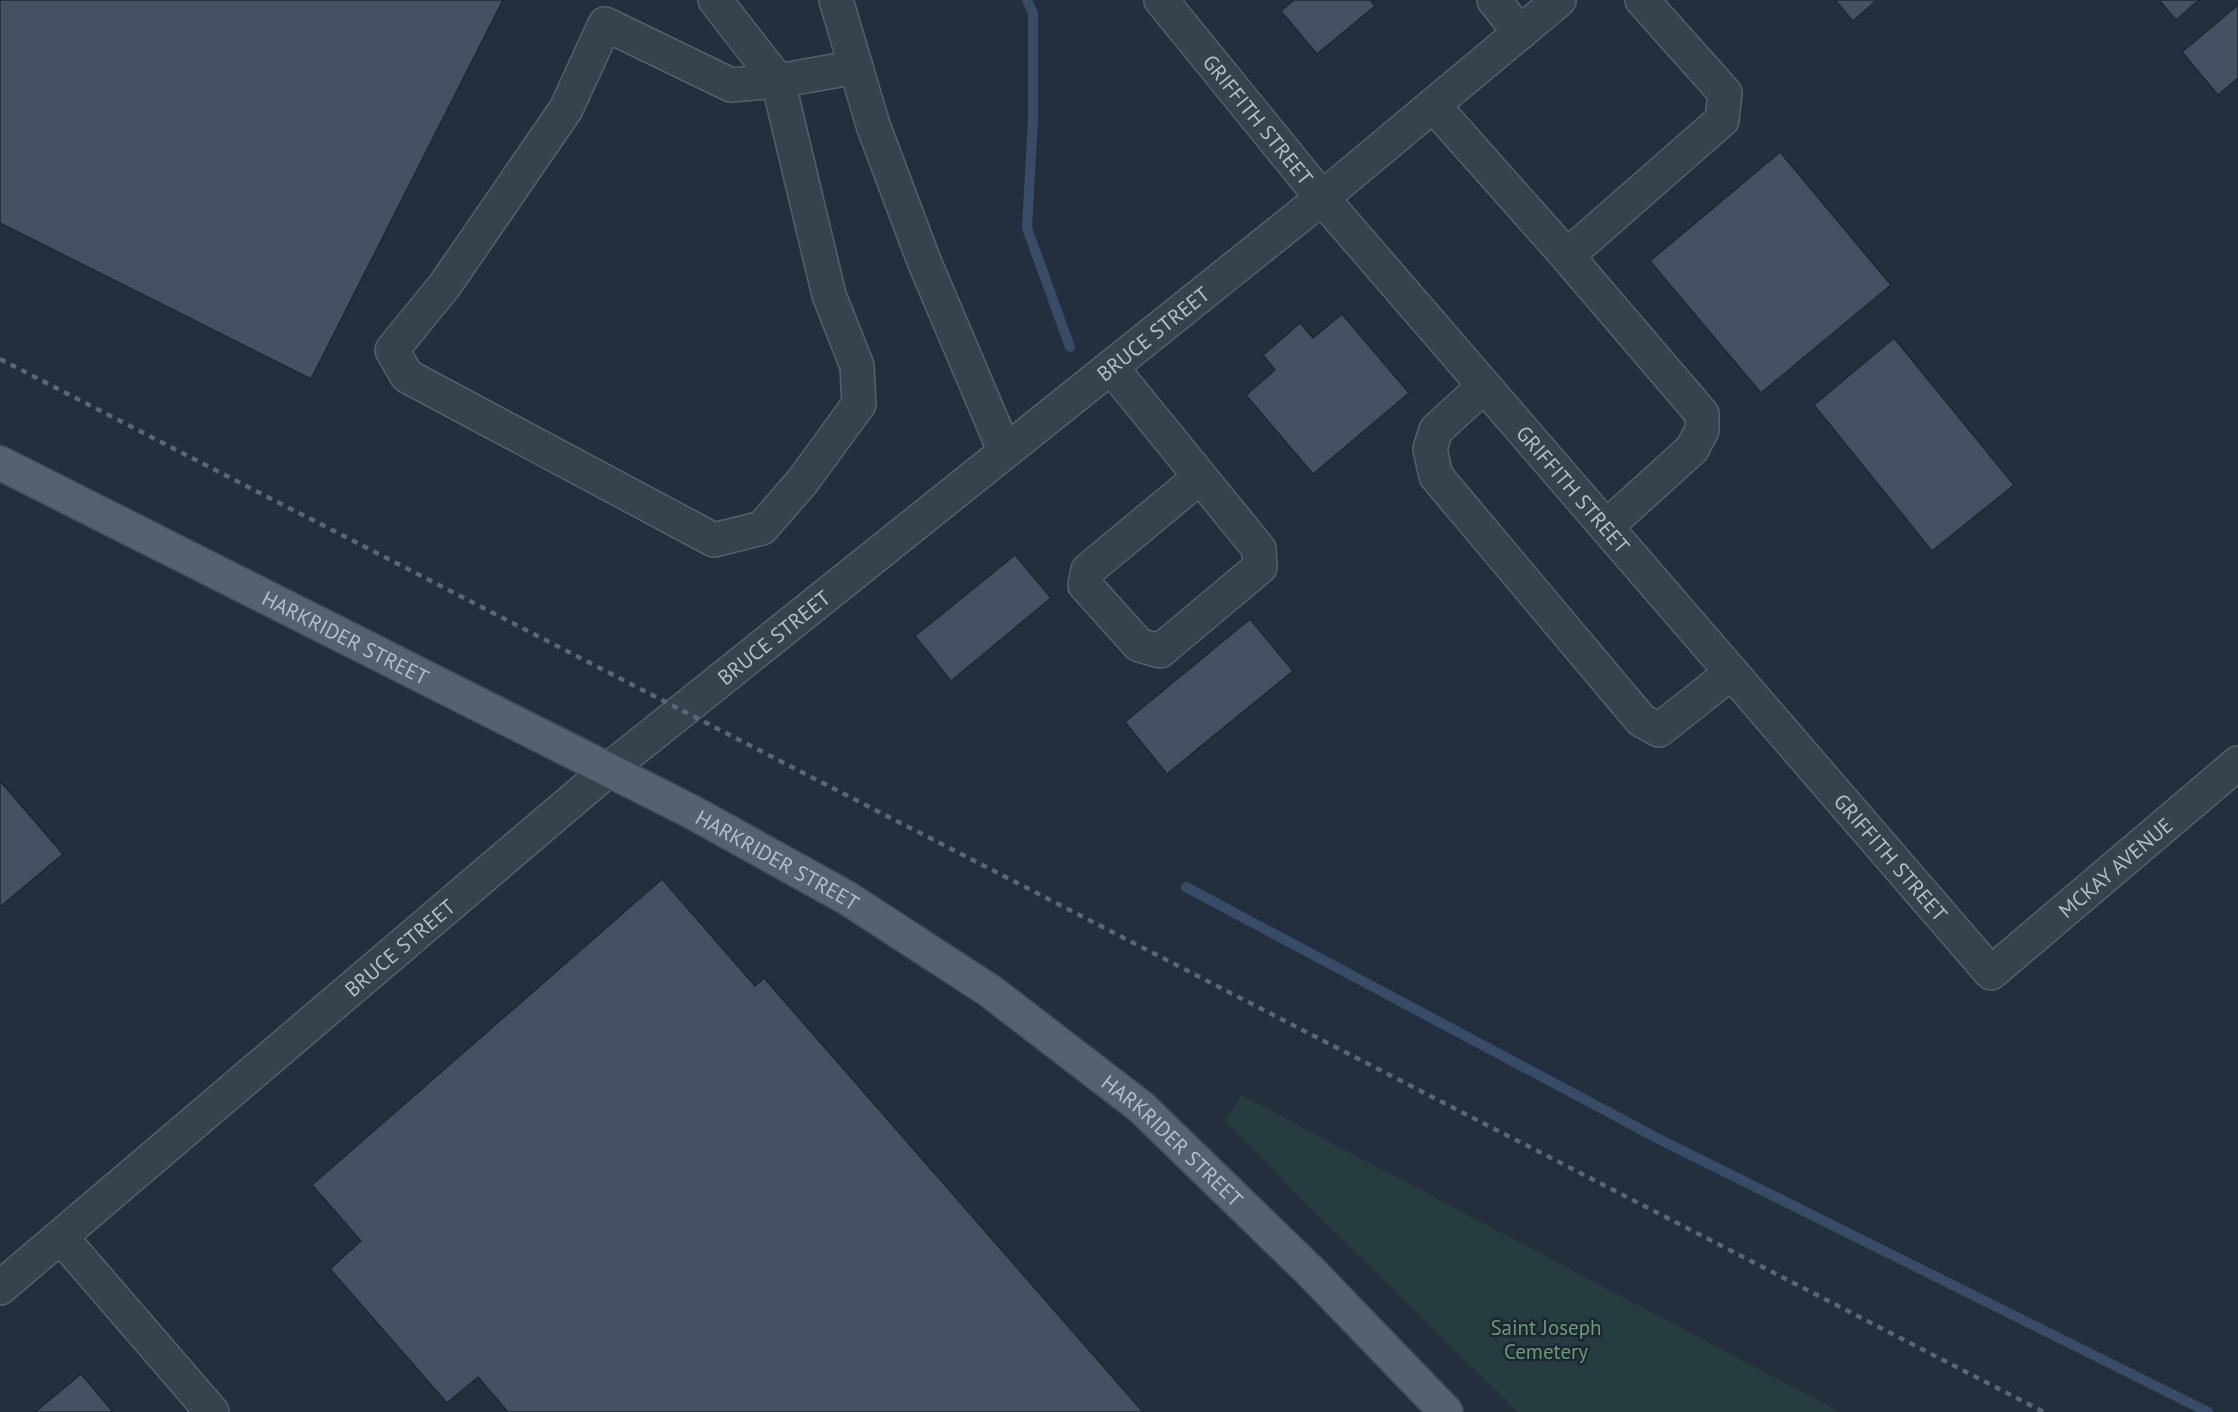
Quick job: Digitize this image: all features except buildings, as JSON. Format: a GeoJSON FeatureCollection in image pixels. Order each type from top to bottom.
{"type":"FeatureCollection","features":[{"type":"Feature","properties":{"kind":"main road","name":"HARKRIDER STREET"},"geometry":{"type":"LineString","coordinates":[[0,464],[692,812],[847,898],[999,998],[1141,1107],[1311,1272],[1446,1412]]}},
{"type":"Feature","properties":{"kind":"street"},"geometry":{"type":"LineString","coordinates":[[715,0],[778,81],[828,295],[857,366],[859,404],[802,482],[762,528],[714,540],[407,376],[392,350],[445,285],[566,109],[610,12],[731,85],[778,81],[856,67]]}},
{"type":"Feature","properties":{"kind":"street"},"geometry":{"type":"LineString","coordinates":[[836,0],[873,125],[924,261],[1005,452]]}},
{"type":"Feature","properties":{"kind":"street","name":"GRIFFITH STREET"},"geometry":{"type":"LineString","coordinates":[[1161,0],[1322,198],[1991,973]]}},
{"type":"Feature","properties":{"kind":"street"},"geometry":{"type":"LineString","coordinates":[[1494,0],[1520,33]]}},
{"type":"Feature","properties":{"kind":"street","name":"BRUCE STREET"},"geometry":{"type":"LineString","coordinates":[[0,1288],[608,770],[1322,198],[1559,0]]}},
{"type":"Feature","properties":{"kind":"street"},"geometry":{"type":"LineString","coordinates":[[1567,256],[1722,120],[1725,93],[1642,0]]}},
{"type":"Feature","properties":{"kind":"street"},"geometry":{"type":"LineString","coordinates":[[1433,105],[1567,256],[1702,414],[1702,430],[1692,449],[1606,527]]}},
{"type":"Feature","properties":{"kind":"street"},"geometry":{"type":"LineString","coordinates":[[1111,367],[1259,549],[1260,567],[1160,651],[1139,645],[1085,585],[1088,570],[1200,477]]}},
{"type":"Feature","properties":{"kind":"street"},"geometry":{"type":"LineString","coordinates":[[1484,386],[1436,430],[1430,449],[1436,476],[1641,720],[1659,730],[1731,673]]}},
{"type":"Feature","properties":{"kind":"street","name":"MCKAY AVENUE"},"geometry":{"type":"LineString","coordinates":[[1991,973],[2238,763]]}},
{"type":"Feature","properties":{"kind":"street"},"geometry":{"type":"LineString","coordinates":[[61,1237],[212,1412]]}},
{"type":"Feature","properties":{"kind":"green space","name":"Saint Joseph Cemetery"},"geometry":{"type":"Polygon","coordinates":[[[1241,1095],[1840,1412],[1518,1412],[1306,1204],[1226,1121],[1241,1095]]]}},
{"type":"Feature","properties":{"kind":"waterway"},"geometry":{"type":"LineString","coordinates":[[1027,0],[1033,13],[1033,119],[1027,228],[1070,347]]}},
{"type":"Feature","properties":{"kind":"waterway"},"geometry":{"type":"LineString","coordinates":[[1186,887],[1655,1137],[2208,1412]]}},
{"type":"Feature","properties":{"kind":"railway"},"geometry":{"type":"LineString","coordinates":[[0,359],[2044,1412]]}}]}
